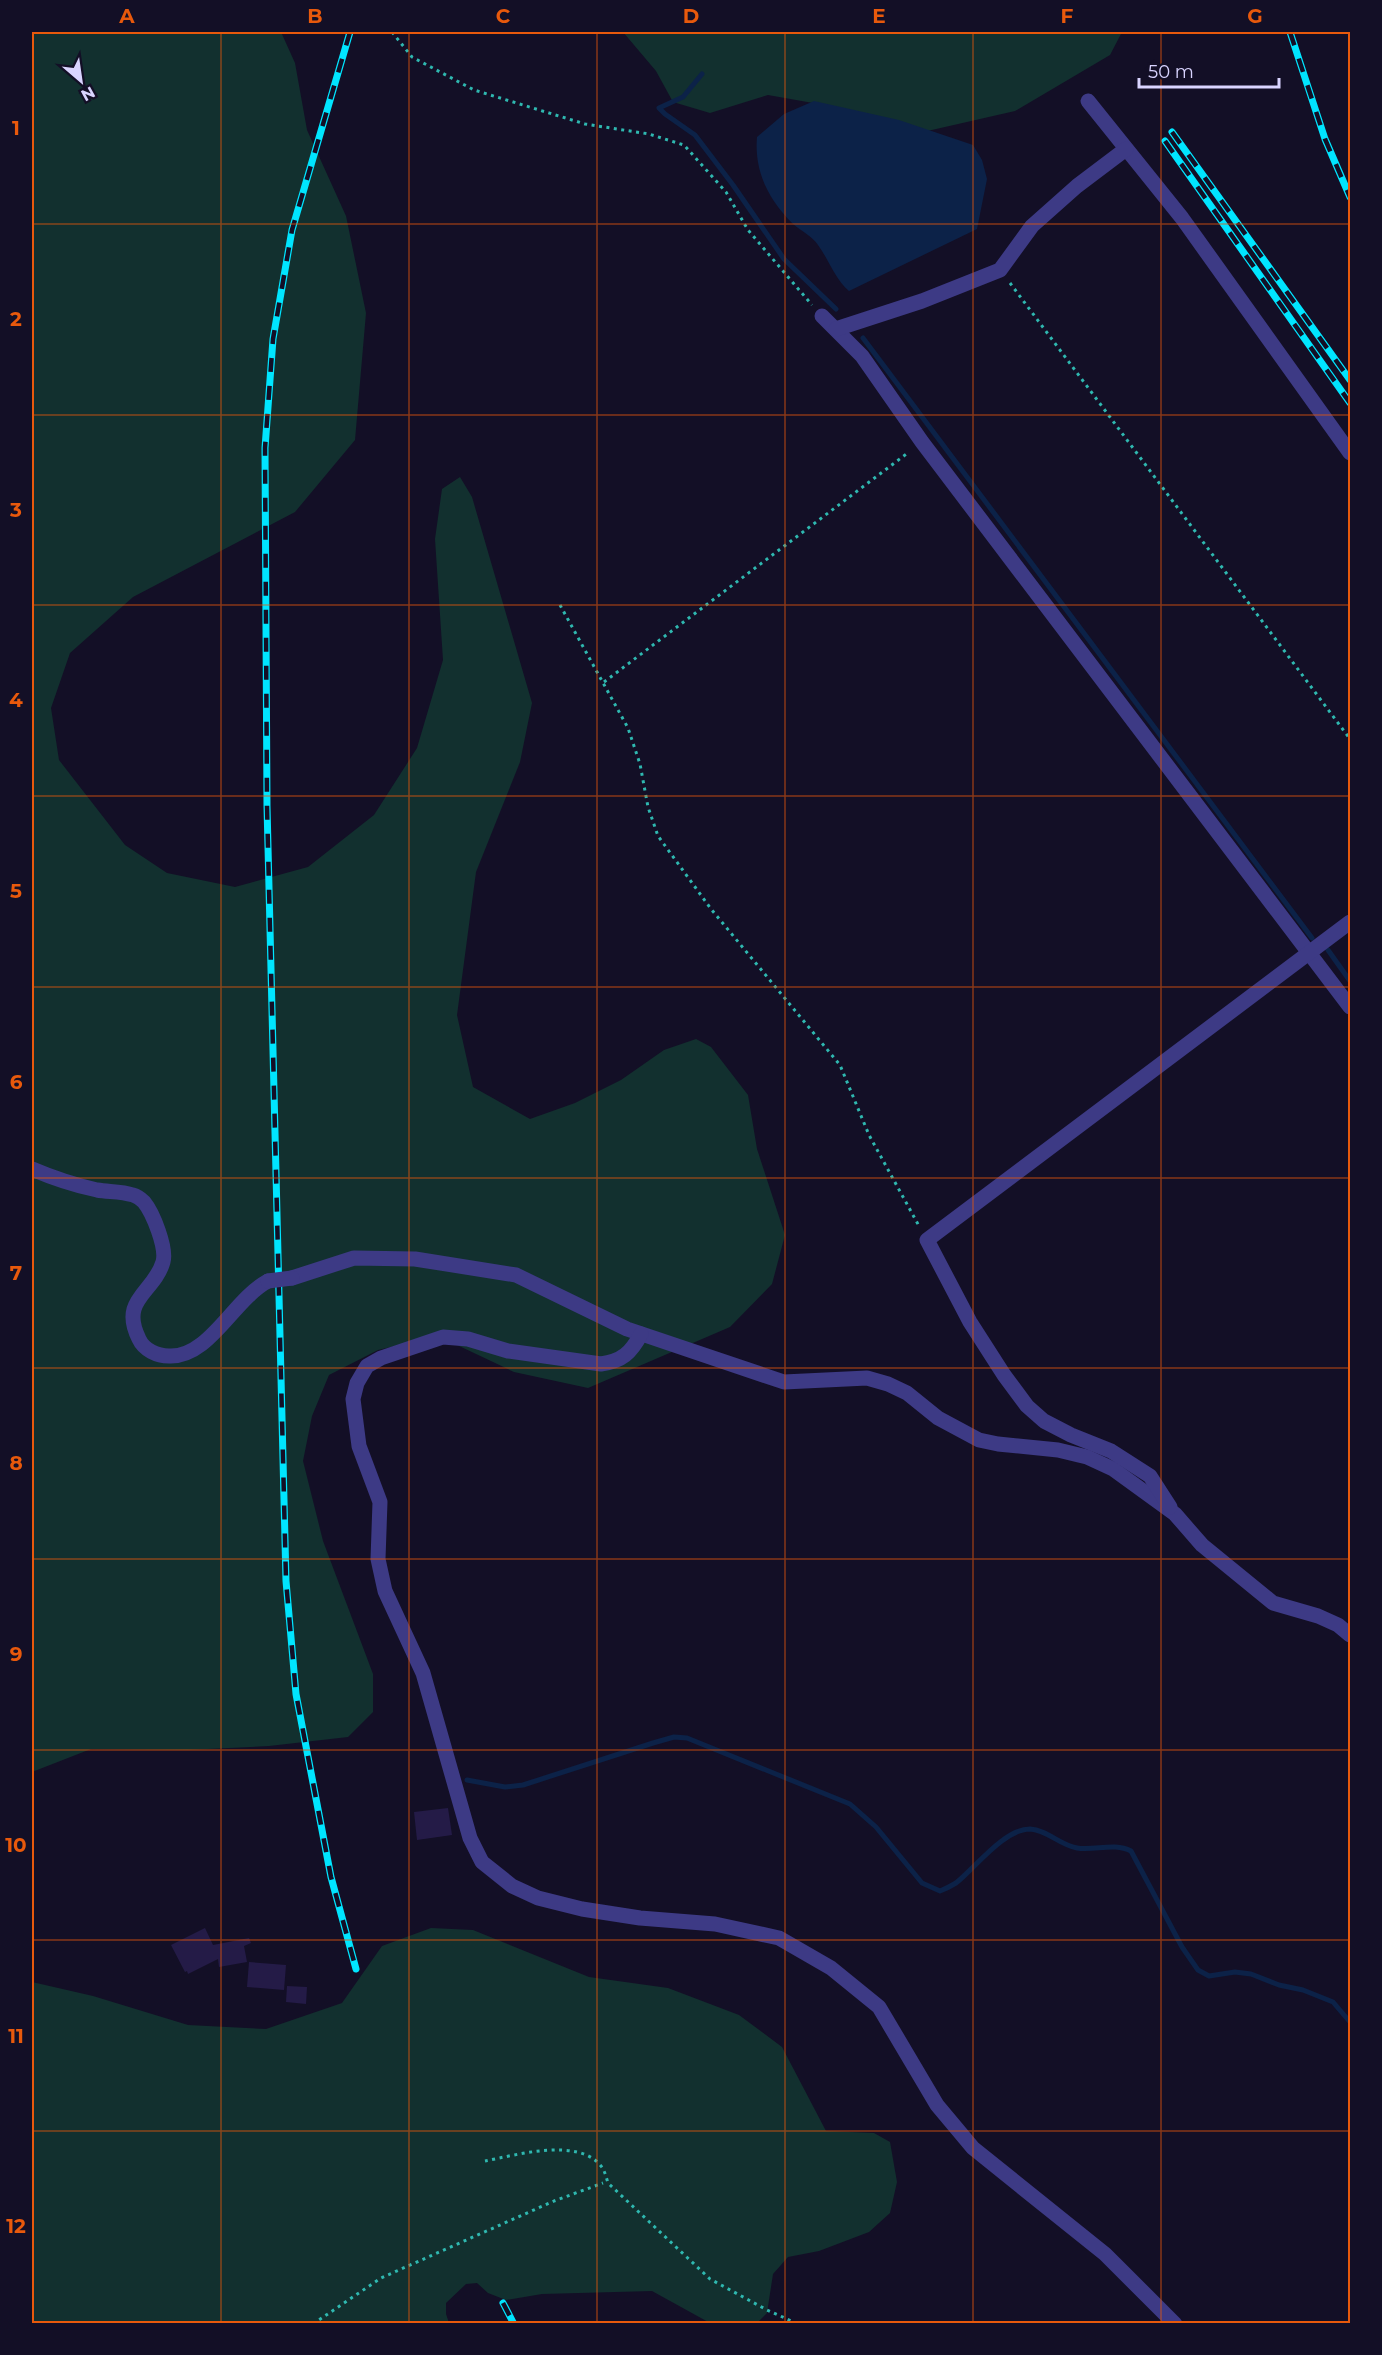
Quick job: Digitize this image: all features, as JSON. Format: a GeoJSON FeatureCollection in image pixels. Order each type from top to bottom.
{"type":"FeatureCollection","features":[{"type":"Feature","properties":{"kind":"street"},"geometry":{"type":"LineString","coordinates":[[1088,101],[1182,218],[1350,453]]}},
{"type":"Feature","properties":{"kind":"street"},"geometry":{"type":"LineString","coordinates":[[836,329],[922,301],[1000,270],[1032,226],[1077,186],[1126,149]]}},
{"type":"Feature","properties":{"kind":"street"},"geometry":{"type":"LineString","coordinates":[[822,316],[862,356],[922,442],[1350,1007]]}},
{"type":"Feature","properties":{"kind":"street"},"geometry":{"type":"LineString","coordinates":[[1350,922],[927,1240],[970,1322],[1027,1406],[1044,1420],[1071,1435],[1111,1451],[1150,1476],[1175,1514],[1202,1545],[1273,1603],[1318,1616],[1350,1635]]}},
{"type":"Feature","properties":{"kind":"street"},"geometry":{"type":"LineString","coordinates":[[32,1169],[55,1179],[98,1190],[136,1195],[145,1203],[164,1246],[163,1262],[138,1299],[132,1315],[141,1343],[157,1354],[181,1355],[198,1348],[212,1336],[244,1299],[268,1281],[292,1278],[354,1258],[415,1259],[505,1273],[516,1275],[627,1329],[784,1382],[867,1378],[888,1384],[907,1393],[938,1418],[979,1440],[1058,1450],[1087,1457],[1113,1469],[1175,1514]]}},
{"type":"Feature","properties":{"kind":"street"},"geometry":{"type":"LineString","coordinates":[[642,1334],[627,1355],[612,1363],[601,1364],[508,1351],[468,1339],[443,1337],[381,1358],[367,1366],[357,1383],[353,1399],[359,1446],[380,1502],[378,1559],[385,1592],[423,1673],[470,1838],[482,1862],[512,1886],[538,1898],[582,1910],[640,1918],[715,1924],[779,1938],[831,1968],[879,2007],[937,2105],[974,2148],[1106,2254],[1175,2324]]}},
{"type":"Feature","properties":{"kind":"path"},"geometry":{"type":"LineString","coordinates":[[392,32],[412,57],[474,90],[585,124],[649,134],[684,145],[726,192],[748,230],[822,316]]}},
{"type":"Feature","properties":{"kind":"path"},"geometry":{"type":"LineString","coordinates":[[1000,270],[1350,739]]}},
{"type":"Feature","properties":{"kind":"path"},"geometry":{"type":"LineString","coordinates":[[604,682],[922,442]]}},
{"type":"Feature","properties":{"kind":"path"},"geometry":{"type":"LineString","coordinates":[[560,605],[628,728],[640,764],[648,807],[658,836],[711,909],[840,1065],[869,1136],[927,1240]]}},
{"type":"Feature","properties":{"kind":"path"},"geometry":{"type":"LineString","coordinates":[[485,2161],[551,2150],[571,2150],[592,2158],[603,2170],[608,2183],[710,2279],[798,2324]]}},
{"type":"Feature","properties":{"kind":"path"},"geometry":{"type":"LineString","coordinates":[[313,2324],[381,2278],[554,2201],[603,2184]]}},
{"type":"Feature","properties":{"kind":"green space"},"geometry":{"type":"Polygon","coordinates":[[[32,32],[281,32],[295,63],[307,130],[346,216],[366,313],[355,440],[295,512],[133,597],[70,653],[51,708],[59,760],[125,845],[167,873],[235,887],[308,867],[374,815],[417,748],[443,660],[435,539],[442,489],[460,477],[472,497],[532,703],[520,762],[476,872],[457,1015],[473,1087],[530,1119],[575,1103],[621,1080],[664,1050],[696,1039],[711,1047],[748,1095],[757,1149],[785,1235],[772,1284],[730,1327],[588,1388],[514,1372],[438,1336],[378,1350],[329,1375],[312,1416],[303,1461],[323,1541],[373,1674],[373,1712],[348,1737],[269,1746],[187,1750],[91,1749],[32,1772],[32,32]]]}},
{"type":"Feature","properties":{"kind":"green space"},"geometry":{"type":"Polygon","coordinates":[[[623,32],[1122,32],[1110,55],[1015,111],[923,132],[813,103],[768,95],[710,113],[673,102],[656,71],[623,32]]]}},
{"type":"Feature","properties":{"kind":"green space"},"geometry":{"type":"Polygon","coordinates":[[[431,1928],[473,1930],[589,1977],[668,1988],[739,2015],[782,2047],[826,2131],[874,2133],[890,2142],[897,2182],[890,2213],[869,2232],[819,2251],[788,2257],[773,2274],[767,2313],[757,2323],[710,2323],[652,2291],[542,2294],[506,2300],[488,2293],[477,2283],[466,2284],[446,2303],[449,2323],[32,2323],[32,1982],[93,1996],[188,2025],[266,2029],[342,2003],[382,1946],[431,1928]]]}},
{"type":"Feature","properties":{"kind":"water"},"geometry":{"type":"Polygon","coordinates":[[[814,101],[899,120],[973,145],[982,160],[987,179],[977,229],[849,291],[840,281],[816,242],[784,215],[765,185],[758,162],[757,137],[784,114],[814,101]]]}},
{"type":"Feature","properties":{"kind":"building"},"geometry":{"type":"Polygon","coordinates":[[[448,1808],[452,1835],[417,1840],[414,1812],[448,1808]]]}},
{"type":"Feature","properties":{"kind":"building"},"geometry":{"type":"Polygon","coordinates":[[[205,1928],[213,1945],[249,1938],[251,1943],[244,1946],[247,1962],[219,1967],[218,1959],[188,1974],[187,1971],[185,1972],[171,1945],[205,1928]]]}},
{"type":"Feature","properties":{"kind":"building"},"geometry":{"type":"Polygon","coordinates":[[[249,1962],[286,1965],[284,1990],[247,1987],[249,1962]]]}},
{"type":"Feature","properties":{"kind":"building"},"geometry":{"type":"Polygon","coordinates":[[[287,1986],[307,1987],[306,2004],[286,2002],[287,1986]]]}},
{"type":"Feature","properties":{"kind":"waterway"},"geometry":{"type":"LineString","coordinates":[[702,74],[683,97],[659,108],[695,135],[784,259],[836,309]]}},
{"type":"Feature","properties":{"kind":"waterway"},"geometry":{"type":"LineString","coordinates":[[863,338],[1312,938]]}},
{"type":"Feature","properties":{"kind":"waterway"},"geometry":{"type":"LineString","coordinates":[[1328,950],[1350,981]]}},
{"type":"Feature","properties":{"kind":"waterway"},"geometry":{"type":"LineString","coordinates":[[467,1780],[505,1787],[523,1785],[653,1743],[674,1737],[687,1738],[850,1804],[876,1827],[922,1883],[940,1891],[956,1883],[990,1850],[1010,1835],[1020,1831],[1036,1830],[1077,1848],[1125,1848],[1131,1851],[1182,1947],[1198,1970],[1209,1976],[1235,1972],[1251,1974],[1279,1985],[1303,1990],[1333,2002],[1350,2022]]}},
{"type":"Feature","properties":{"kind":"railway"},"geometry":{"type":"LineString","coordinates":[[350,32],[292,230],[273,339],[265,448],[267,806],[286,1581],[296,1694],[331,1877],[356,1969]]}},
{"type":"Feature","properties":{"kind":"railway"},"geometry":{"type":"LineString","coordinates":[[1290,32],[1325,139],[1350,197]]}},
{"type":"Feature","properties":{"kind":"railway"},"geometry":{"type":"LineString","coordinates":[[1172,132],[1350,380]]}},
{"type":"Feature","properties":{"kind":"railway"},"geometry":{"type":"LineString","coordinates":[[1165,141],[1350,403]]}},
{"type":"Feature","properties":{"kind":"railway"},"geometry":{"type":"LineString","coordinates":[[503,2303],[514,2324]]}}]}
